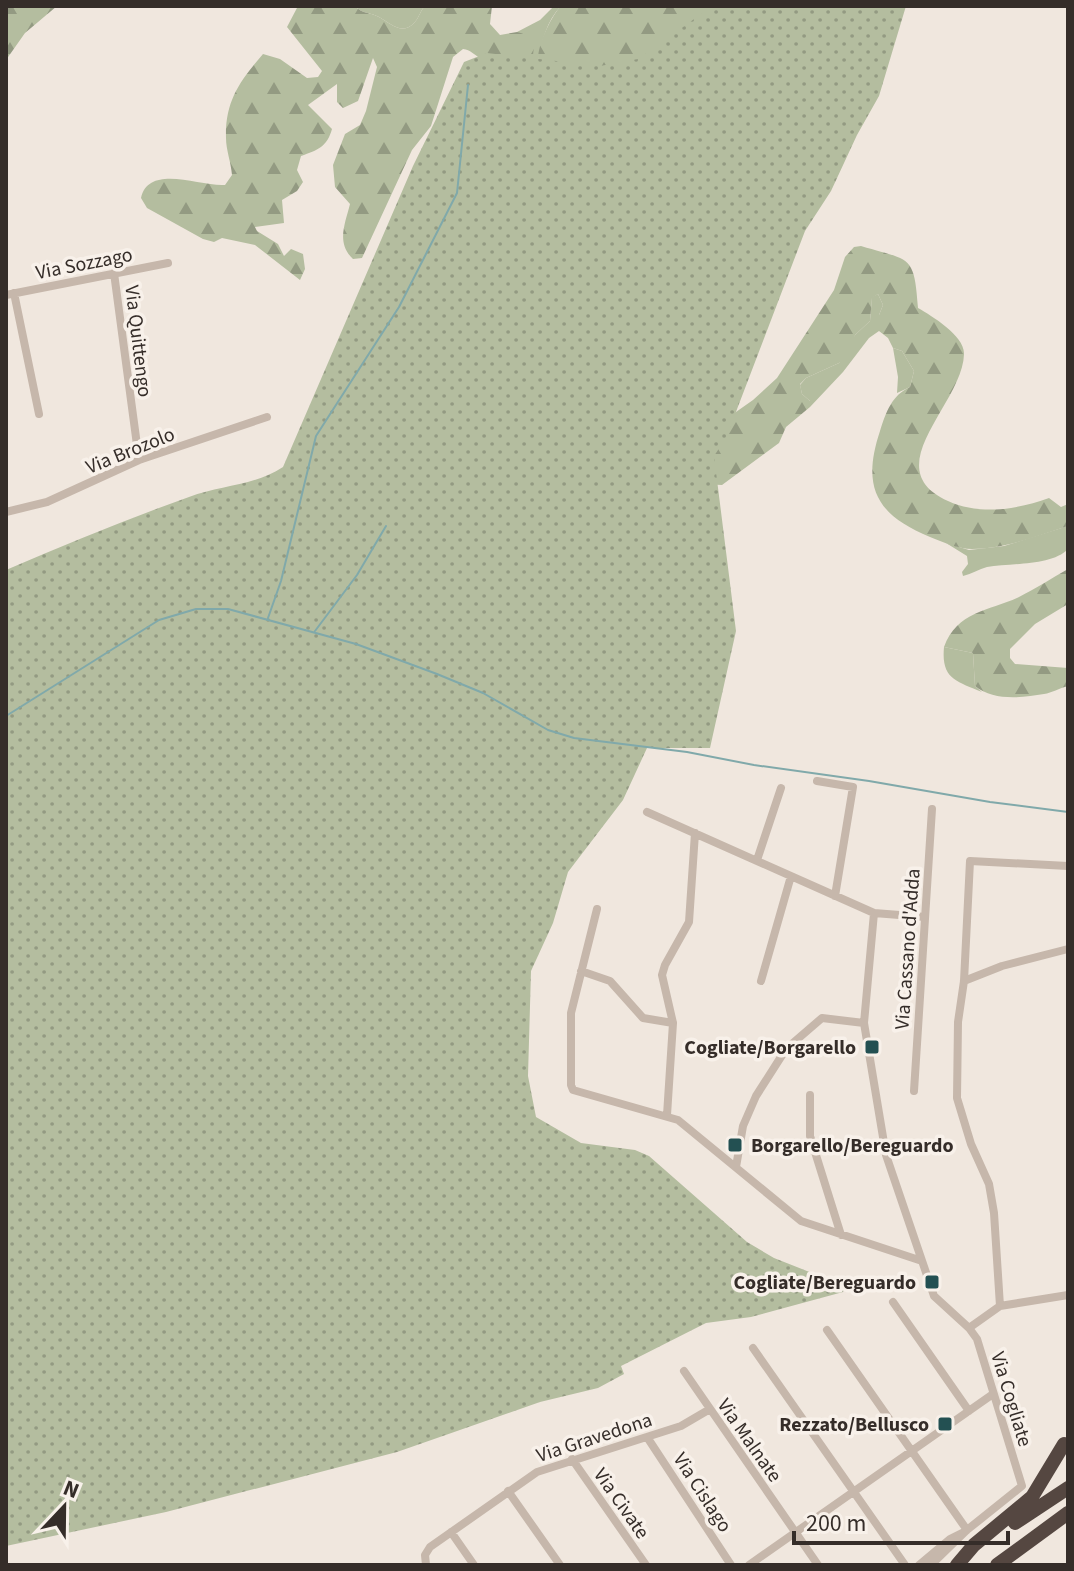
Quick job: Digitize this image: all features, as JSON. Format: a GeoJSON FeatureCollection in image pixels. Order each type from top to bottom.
{"type":"FeatureCollection","features":[{"type":"Feature","properties":{"kind":"highway"},"geometry":{"type":"LineString","coordinates":[[960,1565],[974,1545],[1032,1497],[1064,1444]]}},
{"type":"Feature","properties":{"kind":"highway"},"geometry":{"type":"LineString","coordinates":[[960,1565],[1068,1488]]}},
{"type":"Feature","properties":{"kind":"highway"},"geometry":{"type":"LineString","coordinates":[[997,1565],[1068,1513]]}},
{"type":"Feature","properties":{"kind":"street","name":"Via Sozzago"},"geometry":{"type":"LineString","coordinates":[[10,294],[168,263]]}},
{"type":"Feature","properties":{"kind":"street","name":"Via Quittengo"},"geometry":{"type":"LineString","coordinates":[[114,273],[139,460]]}},
{"type":"Feature","properties":{"kind":"street"},"geometry":{"type":"LineString","coordinates":[[10,294],[39,414]]}},
{"type":"Feature","properties":{"kind":"street","name":"Via Brozolo"},"geometry":{"type":"LineString","coordinates":[[6,512],[47,502],[139,460],[267,417]]}},
{"type":"Feature","properties":{"kind":"street"},"geometry":{"type":"LineString","coordinates":[[817,781],[853,787],[835,896]]}},
{"type":"Feature","properties":{"kind":"street"},"geometry":{"type":"LineString","coordinates":[[757,860],[781,788]]}},
{"type":"Feature","properties":{"kind":"street","name":"Via Cassano d'Adda"},"geometry":{"type":"LineString","coordinates":[[914,1091],[932,809]]}},
{"type":"Feature","properties":{"kind":"street"},"geometry":{"type":"LineString","coordinates":[[647,812],[874,913],[925,917]]}},
{"type":"Feature","properties":{"kind":"street"},"geometry":{"type":"LineString","coordinates":[[667,1115],[673,1023],[662,975],[689,922],[695,833]]}},
{"type":"Feature","properties":{"kind":"street"},"geometry":{"type":"LineString","coordinates":[[1000,1306],[989,1184],[971,1144],[957,1098],[958,1022],[964,981],[970,861],[1068,866]]}},
{"type":"Feature","properties":{"kind":"street"},"geometry":{"type":"LineString","coordinates":[[761,981],[791,876]]}},
{"type":"Feature","properties":{"kind":"street"},"geometry":{"type":"LineString","coordinates":[[597,909],[570,1017],[573,1090],[667,1115],[685,1124],[799,1219],[922,1261]]}},
{"type":"Feature","properties":{"kind":"street","name":"Via Cogliate"},"geometry":{"type":"LineString","coordinates":[[874,913],[864,1023],[886,1155],[936,1299],[969,1328],[978,1343],[1022,1485],[967,1530]]}},
{"type":"Feature","properties":{"kind":"street"},"geometry":{"type":"LineString","coordinates":[[964,981],[1002,966],[1068,949]]}},
{"type":"Feature","properties":{"kind":"street"},"geometry":{"type":"LineString","coordinates":[[581,971],[607,979],[643,1018],[673,1023]]}},
{"type":"Feature","properties":{"kind":"street"},"geometry":{"type":"LineString","coordinates":[[736,1167],[747,1114],[786,1049],[822,1018],[864,1023]]}},
{"type":"Feature","properties":{"kind":"street"},"geometry":{"type":"LineString","coordinates":[[810,1095],[810,1136],[841,1235]]}},
{"type":"Feature","properties":{"kind":"street"},"geometry":{"type":"LineString","coordinates":[[969,1328],[1000,1306],[1068,1295]]}},
{"type":"Feature","properties":{"kind":"street"},"geometry":{"type":"LineString","coordinates":[[893,1302],[969,1411]]}},
{"type":"Feature","properties":{"kind":"street"},"geometry":{"type":"LineString","coordinates":[[827,1330],[967,1530]]}},
{"type":"Feature","properties":{"kind":"street"},"geometry":{"type":"LineString","coordinates":[[753,1348],[905,1565]]}},
{"type":"Feature","properties":{"kind":"street","name":"Via Malnate"},"geometry":{"type":"LineString","coordinates":[[684,1371],[818,1565]]}},
{"type":"Feature","properties":{"kind":"street"},"geometry":{"type":"LineString","coordinates":[[749,1565],[993,1394]]}},
{"type":"Feature","properties":{"kind":"street","name":"Via Gravedona"},"geometry":{"type":"LineString","coordinates":[[426,1565],[427,1551],[537,1472],[681,1426],[710,1409]]}},
{"type":"Feature","properties":{"kind":"street","name":"Via Cislago"},"geometry":{"type":"LineString","coordinates":[[647,1437],[731,1565]]}},
{"type":"Feature","properties":{"kind":"street","name":"Via Civate"},"geometry":{"type":"LineString","coordinates":[[572,1459],[646,1565]]}},
{"type":"Feature","properties":{"kind":"street"},"geometry":{"type":"LineString","coordinates":[[508,1491],[560,1565]]}},
{"type":"Feature","properties":{"kind":"street"},"geometry":{"type":"LineString","coordinates":[[919,1565],[950,1539],[967,1530]]}},
{"type":"Feature","properties":{"kind":"street"},"geometry":{"type":"LineString","coordinates":[[931,1565],[967,1530]]}},
{"type":"Feature","properties":{"kind":"street"},"geometry":{"type":"LineString","coordinates":[[451,1532],[474,1565]]}},
{"type":"Feature","properties":{"kind":"green space"},"geometry":{"type":"Polygon","coordinates":[[[6,6],[57,6],[25,33],[6,60],[6,6]]]}},
{"type":"Feature","properties":{"kind":"green space"},"geometry":{"type":"Polygon","coordinates":[[[298,6],[355,6],[392,25],[405,28],[414,23],[425,6],[492,6],[490,24],[500,35],[517,32],[535,37],[533,55],[521,59],[492,61],[463,49],[453,57],[431,126],[412,150],[362,258],[353,259],[343,240],[350,204],[335,187],[333,165],[345,134],[360,125],[366,111],[377,67],[373,58],[358,101],[343,108],[337,102],[337,84],[308,105],[332,129],[330,135],[321,147],[301,156],[297,170],[303,182],[297,191],[282,200],[284,223],[255,227],[278,244],[284,256],[291,249],[303,254],[305,269],[300,280],[255,245],[222,238],[214,242],[203,239],[147,208],[141,198],[146,187],[154,181],[165,179],[225,185],[232,175],[226,138],[231,102],[247,73],[263,54],[280,59],[307,78],[318,77],[322,71],[287,27],[298,6]]]}},
{"type":"Feature","properties":{"kind":"green space"},"geometry":{"type":"Polygon","coordinates":[[[355,6],[425,6],[410,27],[401,28],[355,6]]]}},
{"type":"Feature","properties":{"kind":"green space"},"geometry":{"type":"Polygon","coordinates":[[[554,6],[561,6],[545,32],[538,62],[523,60],[517,32],[540,20],[554,6]]]}},
{"type":"Feature","properties":{"kind":"green space"},"geometry":{"type":"Polygon","coordinates":[[[561,6],[723,6],[699,73],[539,65],[544,34],[561,6]]]}},
{"type":"Feature","properties":{"kind":"green space"},"geometry":{"type":"Polygon","coordinates":[[[708,6],[906,6],[879,96],[831,191],[805,231],[726,438],[714,456],[736,631],[710,748],[647,748],[623,800],[568,872],[553,923],[531,971],[528,1076],[536,1117],[581,1143],[635,1150],[649,1156],[747,1242],[774,1258],[845,1286],[843,1292],[751,1317],[706,1323],[621,1366],[624,1374],[598,1388],[540,1402],[397,1452],[166,1512],[6,1546],[6,570],[166,505],[249,482],[283,467],[413,166],[464,62],[487,53],[600,66],[638,59],[708,6]]]}},
{"type":"Feature","properties":{"kind":"green space"},"geometry":{"type":"Polygon","coordinates":[[[861,246],[907,262],[914,278],[918,308],[947,327],[963,347],[960,373],[921,453],[920,471],[928,487],[948,501],[986,510],[1012,508],[1049,498],[1061,507],[1068,504],[1068,526],[1009,544],[967,549],[930,537],[897,519],[886,509],[873,484],[875,451],[887,411],[894,399],[910,387],[914,371],[902,351],[893,348],[888,338],[879,331],[879,315],[883,305],[878,294],[872,298],[870,321],[855,335],[852,349],[839,363],[806,378],[800,384],[810,407],[786,427],[779,443],[722,485],[613,480],[726,419],[777,378],[834,290],[845,257],[854,247],[861,246]]]}},
{"type":"Feature","properties":{"kind":"green space"},"geometry":{"type":"Polygon","coordinates":[[[878,294],[883,305],[879,315],[879,331],[869,338],[810,407],[810,401],[802,394],[800,385],[806,378],[839,363],[855,335],[870,321],[872,297],[878,294]]]}},
{"type":"Feature","properties":{"kind":"green space"},"geometry":{"type":"Polygon","coordinates":[[[893,348],[902,351],[914,371],[910,387],[897,393],[898,377],[893,348]]]}},
{"type":"Feature","properties":{"kind":"green space"},"geometry":{"type":"Polygon","coordinates":[[[1068,526],[1068,549],[1061,554],[1041,561],[987,567],[963,576],[962,572],[968,564],[967,556],[946,543],[969,550],[1004,546],[1068,526]]]}},
{"type":"Feature","properties":{"kind":"green space"},"geometry":{"type":"Polygon","coordinates":[[[1068,569],[1068,604],[1035,624],[1010,649],[1010,658],[1015,664],[1068,668],[1068,686],[1047,693],[1017,697],[990,694],[975,686],[973,653],[944,647],[957,626],[975,614],[1019,597],[1068,569]]]}},
{"type":"Feature","properties":{"kind":"green space"},"geometry":{"type":"Polygon","coordinates":[[[944,647],[973,653],[975,686],[982,692],[952,677],[945,666],[944,647]]]}},
{"type":"Feature","properties":{"kind":"waterway"},"geometry":{"type":"LineString","coordinates":[[268,618],[281,581],[316,436],[399,307],[457,193],[468,85]]}},
{"type":"Feature","properties":{"kind":"waterway"},"geometry":{"type":"LineString","coordinates":[[315,631],[357,575],[386,526]]}},
{"type":"Feature","properties":{"kind":"waterway"},"geometry":{"type":"LineString","coordinates":[[6,716],[159,620],[196,609],[228,609],[356,644],[437,674],[483,693],[548,730],[574,738],[687,752],[754,765],[1068,812]]}},
{"type":"Feature","properties":{"kind":"place","name":"Cogliate/Borgarello"},"geometry":{"type":"Point","coordinates":[872,1047]}},
{"type":"Feature","properties":{"kind":"place","name":"Borgarello/Bereguardo"},"geometry":{"type":"Point","coordinates":[735,1145]}},
{"type":"Feature","properties":{"kind":"place","name":"Cogliate/Bereguardo"},"geometry":{"type":"Point","coordinates":[932,1282]}},
{"type":"Feature","properties":{"kind":"place","name":"Rezzato/Bellusco"},"geometry":{"type":"Point","coordinates":[945,1424]}}]}
